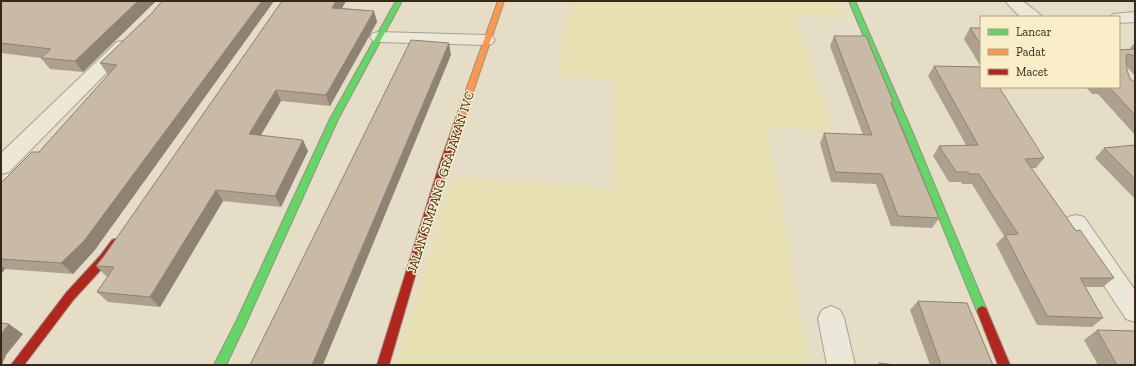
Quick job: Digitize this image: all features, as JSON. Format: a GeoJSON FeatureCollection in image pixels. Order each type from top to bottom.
{"type":"FeatureCollection","features":[{"type":"Feature","properties":{"kind":"street"},"geometry":{"type":"LineString","coordinates":[[220,365],[241,323],[334,119],[399,1]]}},
{"type":"Feature","properties":{"kind":"street","name":"JALAN SIMPANG GRAJAKAN IVC"},"geometry":{"type":"LineString","coordinates":[[383,365],[444,163],[486,40],[501,1]]}},
{"type":"Feature","properties":{"kind":"street"},"geometry":{"type":"LineString","coordinates":[[852,1],[910,136],[1004,365]]}},
{"type":"Feature","properties":{"kind":"street"},"geometry":{"type":"LineString","coordinates":[[1013,1],[1027,14],[1032,16]]}},
{"type":"Feature","properties":{"kind":"street"},"geometry":{"type":"LineString","coordinates":[[1120,18],[1135,17]]}},
{"type":"Feature","properties":{"kind":"street"},"geometry":{"type":"LineString","coordinates":[[1,166],[134,35]]}},
{"type":"Feature","properties":{"kind":"street"},"geometry":{"type":"LineString","coordinates":[[379,37],[486,40]]}},
{"type":"Feature","properties":{"kind":"street"},"geometry":{"type":"LineString","coordinates":[[1076,224],[1135,311]]}},
{"type":"Feature","properties":{"kind":"street"},"geometry":{"type":"LineString","coordinates":[[17,365],[70,296],[104,259],[122,233]]}},
{"type":"Feature","properties":{"kind":"street"},"geometry":{"type":"LineString","coordinates":[[831,318],[840,365]]}},
{"type":"Feature","properties":{"kind":"shaded area"},"geometry":{"type":"Polygon","coordinates":[[[572,1],[839,1],[845,18],[794,15],[833,130],[768,128],[809,365],[395,365],[453,177],[613,188],[614,79],[561,78],[559,56],[572,1]]]}},
{"type":"Feature","properties":{"kind":"building"},"geometry":{"type":"Polygon","coordinates":[[[1,1],[138,1],[75,61],[41,58],[51,49],[1,43],[1,1]]]}},
{"type":"Feature","properties":{"kind":"building"},"geometry":{"type":"Polygon","coordinates":[[[162,1],[262,1],[84,241],[61,263],[1,259],[1,183],[32,152],[39,152],[117,65],[100,63],[152,13],[162,1]]]}},
{"type":"Feature","properties":{"kind":"building"},"geometry":{"type":"Polygon","coordinates":[[[282,1],[336,1],[332,8],[374,11],[326,95],[276,90],[249,134],[303,140],[275,196],[216,190],[150,297],[97,292],[114,267],[96,266],[282,1]]]}},
{"type":"Feature","properties":{"kind":"building"},"geometry":{"type":"Polygon","coordinates":[[[970,28],[980,28],[980,43],[970,28]]]}},
{"type":"Feature","properties":{"kind":"building"},"geometry":{"type":"Polygon","coordinates":[[[834,36],[866,36],[893,101],[891,103],[939,218],[898,216],[882,174],[835,172],[824,133],[872,135],[834,36]]]}},
{"type":"Feature","properties":{"kind":"building"},"geometry":{"type":"Polygon","coordinates":[[[411,40],[449,43],[312,365],[250,365],[411,40]]]}},
{"type":"Feature","properties":{"kind":"building"},"geometry":{"type":"Polygon","coordinates":[[[1135,49],[1135,56],[1128,54],[1126,55],[1127,70],[1130,79],[1135,82],[1135,115],[1110,88],[1120,88],[1120,50],[1135,49]]]}},
{"type":"Feature","properties":{"kind":"building"},"geometry":{"type":"Polygon","coordinates":[[[934,66],[980,67],[980,88],[1000,88],[1044,158],[1025,159],[1076,231],[1080,230],[1114,278],[1080,278],[1103,318],[1047,316],[1005,235],[1018,234],[979,174],[956,172],[939,146],[978,145],[934,66]]]}},
{"type":"Feature","properties":{"kind":"building"},"geometry":{"type":"Polygon","coordinates":[[[1135,145],[1135,179],[1104,148],[1135,145]]]}},
{"type":"Feature","properties":{"kind":"building"},"geometry":{"type":"Polygon","coordinates":[[[918,301],[967,303],[993,365],[941,365],[918,301]]]}},
{"type":"Feature","properties":{"kind":"building"},"geometry":{"type":"Polygon","coordinates":[[[1,323],[9,324],[1,334],[1,323]]]}},
{"type":"Feature","properties":{"kind":"building"},"geometry":{"type":"Polygon","coordinates":[[[1097,330],[1135,331],[1135,365],[1117,365],[1097,330]]]}},
{"type":"Feature","properties":{"kind":"building"},"geometry":{"type":"Polygon","coordinates":[[[879,363],[895,365],[879,365],[879,363]]]}},
{"type":"Feature","properties":{"kind":"traffic: fast"},"geometry":{"type":"LineString","coordinates":[[220,365],[241,323],[334,119],[399,1]]}},
{"type":"Feature","properties":{"kind":"traffic: fast"},"geometry":{"type":"LineString","coordinates":[[852,1],[907,129],[982,311]]}},
{"type":"Feature","properties":{"kind":"traffic: slow"},"geometry":{"type":"LineString","coordinates":[[460,118],[501,1]]}},
{"type":"Feature","properties":{"kind":"traffic: jam"},"geometry":{"type":"LineString","coordinates":[[383,365],[444,163],[460,118]]}},
{"type":"Feature","properties":{"kind":"traffic: jam"},"geometry":{"type":"LineString","coordinates":[[17,365],[70,296],[104,259],[115,243]]}},
{"type":"Feature","properties":{"kind":"traffic: jam"},"geometry":{"type":"LineString","coordinates":[[982,311],[1004,365]]}}]}
